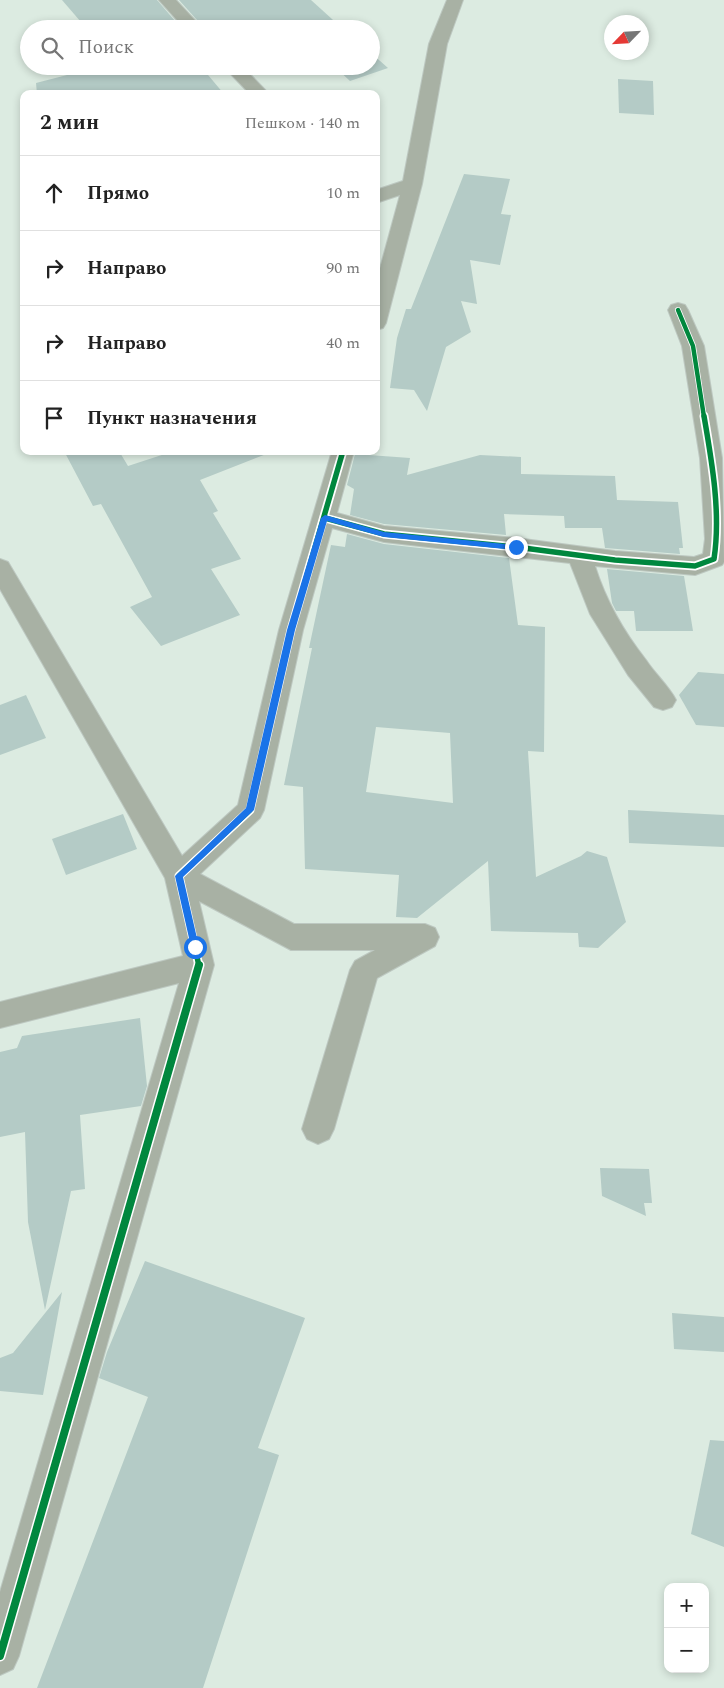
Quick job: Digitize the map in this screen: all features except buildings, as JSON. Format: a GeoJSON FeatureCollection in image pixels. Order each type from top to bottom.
{"type":"FeatureCollection","features":[{"type":"Feature","properties":{"kind":"street"},"geometry":{"type":"LineString","coordinates":[[166,0],[186,20]]}},
{"type":"Feature","properties":{"kind":"street"},"geometry":{"type":"LineString","coordinates":[[380,308],[412,184],[438,44],[455,0]]}},
{"type":"Feature","properties":{"kind":"street"},"geometry":{"type":"LineString","coordinates":[[241,75],[256,90]]}},
{"type":"Feature","properties":{"kind":"street"},"geometry":{"type":"LineString","coordinates":[[380,184],[412,184]]}},
{"type":"Feature","properties":{"kind":"street"},"geometry":{"type":"LineString","coordinates":[[380,196],[412,184]]}},
{"type":"Feature","properties":{"kind":"street"},"geometry":{"type":"LineString","coordinates":[[325,518],[384,534],[516,547],[580,556],[696,566],[714,559],[717,540],[711,458],[692,346],[678,310]]}},
{"type":"Feature","properties":{"kind":"street"},"geometry":{"type":"LineString","coordinates":[[179,876],[250,810],[291,630],[342,455]]}},
{"type":"Feature","properties":{"kind":"street"},"geometry":{"type":"LineString","coordinates":[[580,556],[586,581],[614,631],[637,670],[663,700]]}},
{"type":"Feature","properties":{"kind":"street"},"geometry":{"type":"LineString","coordinates":[[0,568],[179,876],[199,965],[0,1656]]}},
{"type":"Feature","properties":{"kind":"street"},"geometry":{"type":"LineString","coordinates":[[179,876],[290,937],[425,937],[365,970],[318,1129]]}},
{"type":"Feature","properties":{"kind":"street"},"geometry":{"type":"LineString","coordinates":[[0,1015],[199,965]]}},
{"type":"Feature","properties":{"kind":"cycle path"},"geometry":{"type":"LineString","coordinates":[[325,518],[384,534],[516,547],[615,560],[695,566],[714,559],[717,539],[711,458],[693,346],[678,310]]}},
{"type":"Feature","properties":{"kind":"cycle path"},"geometry":{"type":"LineString","coordinates":[[0,1656],[199,965],[179,876],[250,810],[291,630],[342,455]]}},
{"type":"Feature","properties":{"kind":"route"},"geometry":{"type":"LineString","coordinates":[[195,947],[179,876],[250,810],[291,630],[325,518],[384,534],[516,547]]}}]}
